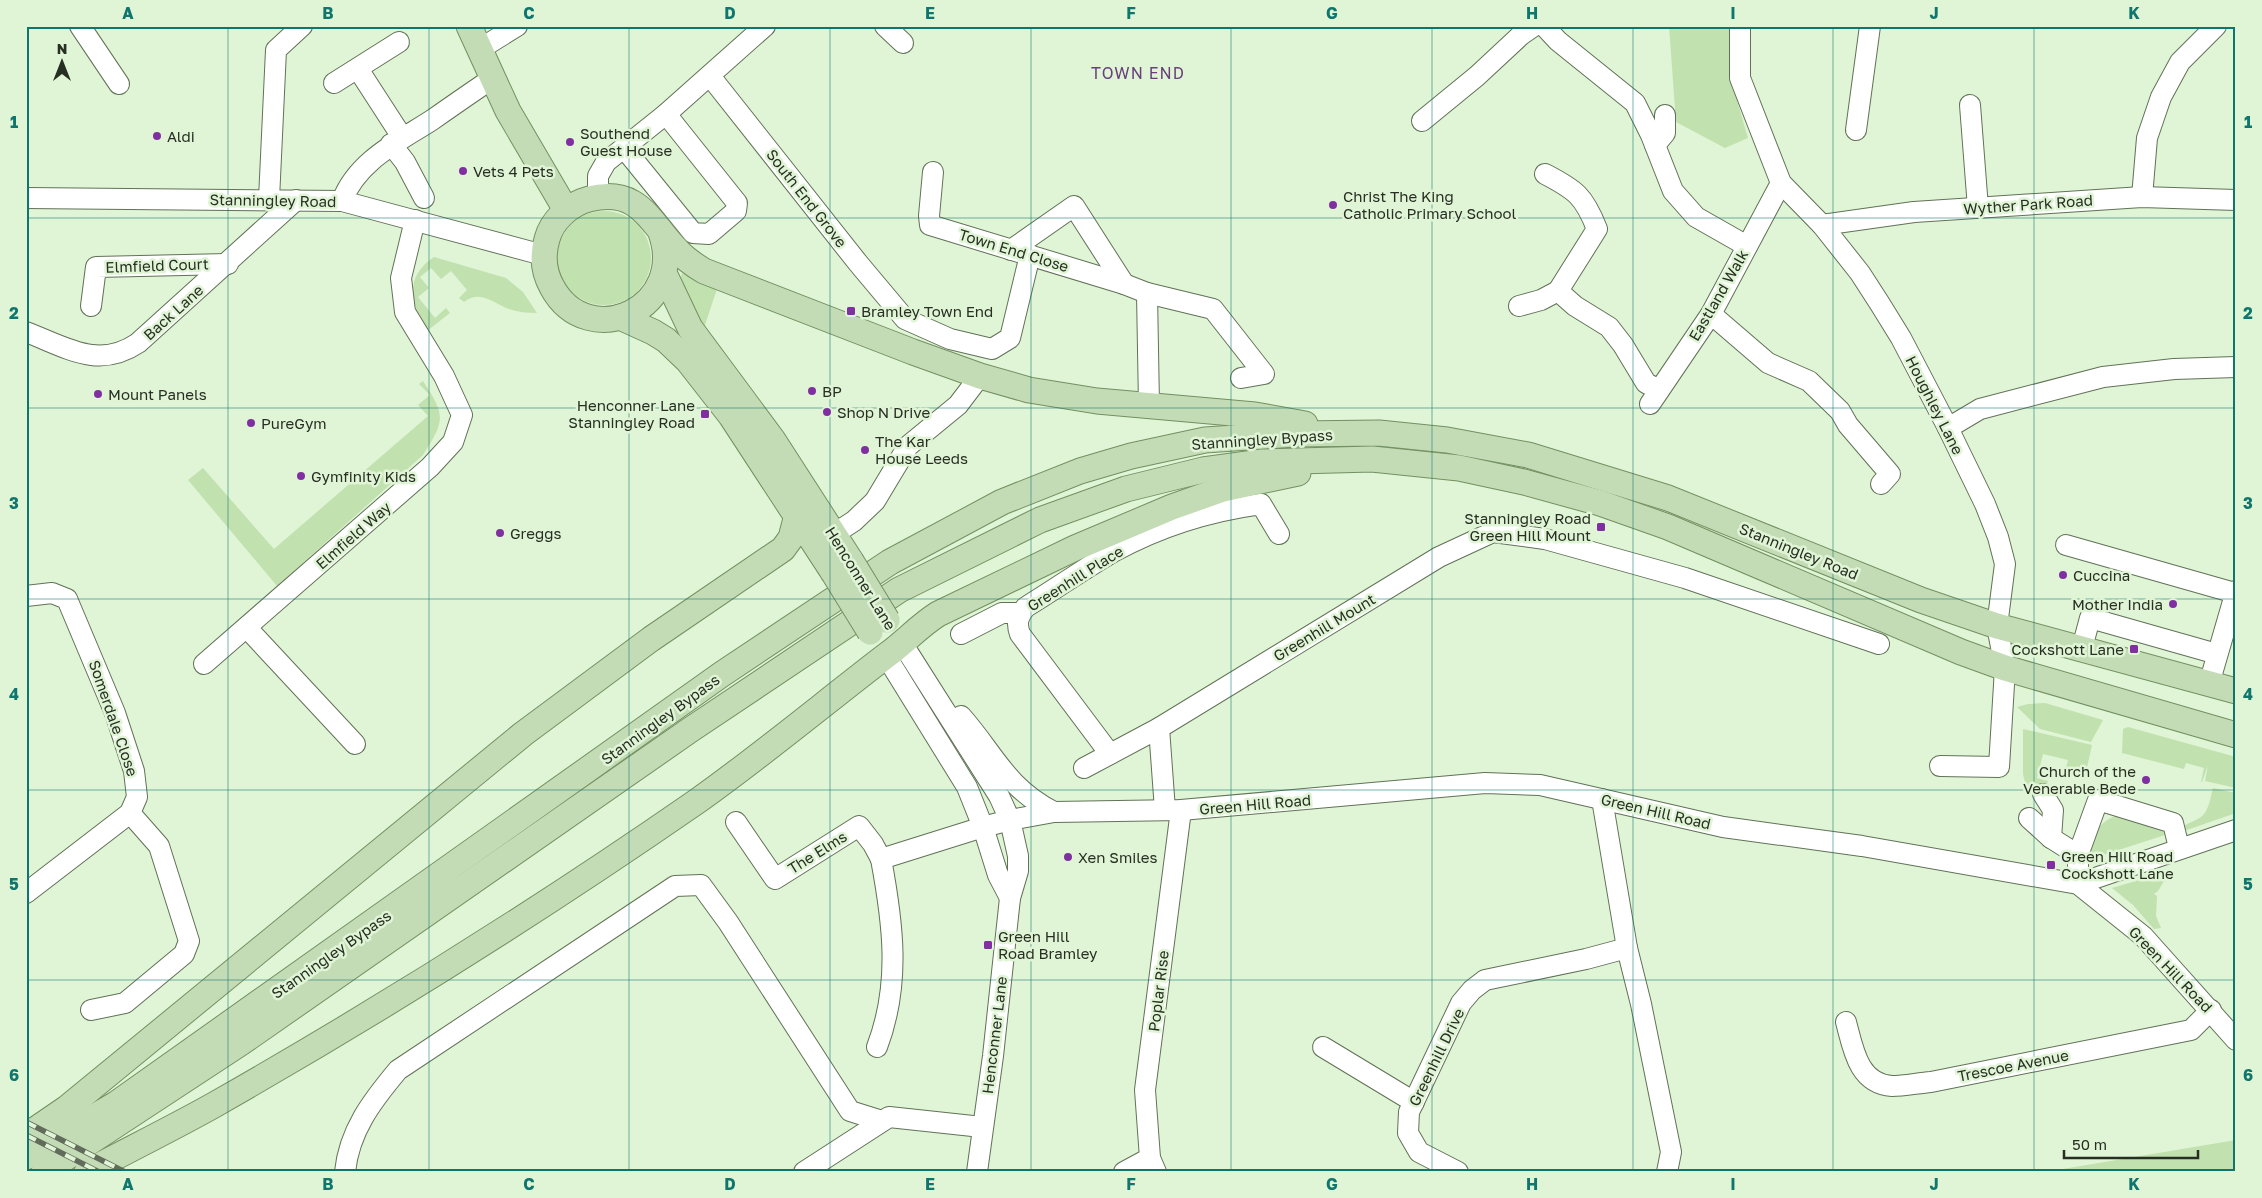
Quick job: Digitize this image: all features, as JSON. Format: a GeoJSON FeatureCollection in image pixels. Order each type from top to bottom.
{"type":"FeatureCollection","features":[{"type":"Feature","properties":{"kind":"main road"},"geometry":{"type":"LineString","coordinates":[[469,26],[512,119],[566,210]]}},
{"type":"Feature","properties":{"kind":"main road"},"geometry":{"type":"LineString","coordinates":[[660,230],[666,252],[664,272],[657,290],[637,310],[620,317],[603,319],[584,315],[568,307],[556,296],[547,278],[543,255],[547,237],[554,223],[566,210],[582,201],[598,197],[611,197],[635,204],[645,212],[677,250],[704,271],[980,376],[1029,390],[1097,401],[1255,415],[1358,433]]}},
{"type":"Feature","properties":{"kind":"main road","name":"Henconner Lane"},"geometry":{"type":"LineString","coordinates":[[664,272],[690,328],[762,424],[834,534],[842,567]]}},
{"type":"Feature","properties":{"kind":"main road","name":"Henconner Lane"},"geometry":{"type":"LineString","coordinates":[[620,317],[666,340],[688,361],[731,416],[797,515],[842,567],[894,650]]}},
{"type":"Feature","properties":{"kind":"main road","name":"Stanningley Road"},"geometry":{"type":"LineString","coordinates":[[1358,433],[1448,440],[1528,455],[1668,498],[1921,600],[1998,626],[2236,691]]}},
{"type":"Feature","properties":{"kind":"main road","name":"Stanningley Bypass"},"geometry":{"type":"LineString","coordinates":[[26,1157],[124,1098],[792,626],[890,562],[947,530],[1010,499],[1080,471],[1132,456],[1205,440],[1296,434],[1358,433]]}},
{"type":"Feature","properties":{"kind":"main road"},"geometry":{"type":"LineString","coordinates":[[88,1172],[213,1106],[440,970],[697,801],[774,744],[858,676],[894,650],[919,626],[938,614],[1075,548],[1172,506],[1223,489],[1270,478],[1372,459]]}},
{"type":"Feature","properties":{"kind":"main road","name":"Stanningley Road"},"geometry":{"type":"LineString","coordinates":[[1372,459],[1459,468],[1524,482],[1600,503],[1668,527],[1961,652],[2005,668],[2236,735]]}},
{"type":"Feature","properties":{"kind":"main road","name":"Stanningley Bypass"},"geometry":{"type":"LineString","coordinates":[[44,1172],[242,1042],[690,730],[899,590],[1040,520],[1126,489],[1203,470],[1262,462],[1372,459]]}},
{"type":"Feature","properties":{"kind":"main road"},"geometry":{"type":"LineString","coordinates":[[26,1136],[67,1108],[523,734],[652,639],[784,549],[791,538],[797,515]]}},
{"type":"Feature","properties":{"kind":"street"},"geometry":{"type":"LineString","coordinates":[[80,26],[119,84]]}},
{"type":"Feature","properties":{"kind":"street"},"geometry":{"type":"LineString","coordinates":[[269,199],[276,50],[302,26]]}},
{"type":"Feature","properties":{"kind":"street"},"geometry":{"type":"LineString","coordinates":[[480,49],[517,26]]}},
{"type":"Feature","properties":{"kind":"street"},"geometry":{"type":"LineString","coordinates":[[598,197],[597,182],[600,170],[606,162],[666,114],[765,26]]}},
{"type":"Feature","properties":{"kind":"street"},"geometry":{"type":"LineString","coordinates":[[885,26],[903,43]]}},
{"type":"Feature","properties":{"kind":"street"},"geometry":{"type":"LineString","coordinates":[[1422,121],[1470,82],[1521,35],[1534,26]]}},
{"type":"Feature","properties":{"kind":"street"},"geometry":{"type":"LineString","coordinates":[[1544,26],[1558,41],[1635,103],[1655,145],[1673,191],[1696,216],[1747,246]]}},
{"type":"Feature","properties":{"kind":"street"},"geometry":{"type":"LineString","coordinates":[[1856,130],[1870,26]]}},
{"type":"Feature","properties":{"kind":"street"},"geometry":{"type":"LineString","coordinates":[[2142,197],[2148,138],[2161,97],[2180,62],[2216,26]]}},
{"type":"Feature","properties":{"kind":"street","name":"Houghley Lane"},"geometry":{"type":"LineString","coordinates":[[1741,29],[1740,78],[1781,183],[1822,225],[1860,273],[1901,338],[1948,428],[1985,504],[1998,537],[2005,564],[1998,626],[2005,668],[1999,767],[1940,766]]}},
{"type":"Feature","properties":{"kind":"street"},"geometry":{"type":"LineString","coordinates":[[334,84],[398,42]]}},
{"type":"Feature","properties":{"kind":"street"},"geometry":{"type":"LineString","coordinates":[[358,69],[424,198]]}},
{"type":"Feature","properties":{"kind":"street","name":"South End Grove"},"geometry":{"type":"LineString","coordinates":[[710,76],[852,256],[905,319],[950,339],[992,349],[1010,338],[1020,252]]}},
{"type":"Feature","properties":{"kind":"street"},"geometry":{"type":"LineString","coordinates":[[342,201],[354,178],[396,141],[430,121],[493,78]]}},
{"type":"Feature","properties":{"kind":"street"},"geometry":{"type":"LineString","coordinates":[[1970,105],[1978,208]]}},
{"type":"Feature","properties":{"kind":"street"},"geometry":{"type":"LineString","coordinates":[[624,148],[693,233],[709,234],[736,212],[737,203],[666,114]]}},
{"type":"Feature","properties":{"kind":"street"},"geometry":{"type":"LineString","coordinates":[[1655,145],[1665,133],[1665,115]]}},
{"type":"Feature","properties":{"kind":"street","name":"Town End Close"},"geometry":{"type":"LineString","coordinates":[[933,172],[929,216],[930,225],[1124,284],[1147,293],[1212,308],[1272,371],[1241,378]]}},
{"type":"Feature","properties":{"kind":"street"},"geometry":{"type":"LineString","coordinates":[[1519,306],[1541,300],[1558,291],[1597,229],[1587,205],[1568,186],[1545,174]]}},
{"type":"Feature","properties":{"kind":"street","name":"Eastland Walk"},"geometry":{"type":"LineString","coordinates":[[1558,291],[1575,306],[1608,327],[1623,345],[1654,397],[1711,314],[1781,183]]}},
{"type":"Feature","properties":{"kind":"street","name":"Wyther Park Road"},"geometry":{"type":"LineString","coordinates":[[1822,225],[1914,212],[2142,197],[2236,200]]}},
{"type":"Feature","properties":{"kind":"street","name":"Stanningley Road"},"geometry":{"type":"LineString","coordinates":[[26,198],[342,201],[543,255]]}},
{"type":"Feature","properties":{"kind":"street","name":"Back Lane"},"geometry":{"type":"LineString","coordinates":[[26,332],[85,354],[99,357],[124,352],[138,343],[228,264],[296,200]]}},
{"type":"Feature","properties":{"kind":"street"},"geometry":{"type":"LineString","coordinates":[[1020,252],[1074,206],[1124,284]]}},
{"type":"Feature","properties":{"kind":"street","name":"Elmfield Way"},"geometry":{"type":"LineString","coordinates":[[204,664],[430,467],[453,442],[462,415],[444,376],[405,312],[401,278],[416,220]]}},
{"type":"Feature","properties":{"kind":"street","name":"Elmfield Court"},"geometry":{"type":"LineString","coordinates":[[91,306],[96,267],[228,264]]}},
{"type":"Feature","properties":{"kind":"street"},"geometry":{"type":"LineString","coordinates":[[1147,293],[1149,406]]}},
{"type":"Feature","properties":{"kind":"street"},"geometry":{"type":"LineString","coordinates":[[1711,314],[1768,363],[1809,381],[1840,411],[1848,425],[1890,474],[1881,484]]}},
{"type":"Feature","properties":{"kind":"street"},"geometry":{"type":"LineString","coordinates":[[1948,428],[1980,410],[2103,377],[2174,369],[2236,367]]}},
{"type":"Feature","properties":{"kind":"street"},"geometry":{"type":"LineString","coordinates":[[834,534],[854,521],[874,501],[908,446],[958,405],[980,376]]}},
{"type":"Feature","properties":{"kind":"street","name":"Greenhill Place"},"geometry":{"type":"LineString","coordinates":[[1110,754],[1020,634],[1017,627],[1020,613],[1026,607],[1114,552],[1164,529],[1212,513],[1261,504],[1279,534]]}},
{"type":"Feature","properties":{"kind":"street","name":"Greenhill Mount"},"geometry":{"type":"LineString","coordinates":[[1084,768],[1159,728],[1439,557],[1493,532],[1546,539],[1685,578],[1879,644]]}},
{"type":"Feature","properties":{"kind":"street"},"geometry":{"type":"LineString","coordinates":[[2066,545],[2235,592],[2210,684]]}},
{"type":"Feature","properties":{"kind":"street","name":"Somerdale Close"},"geometry":{"type":"LineString","coordinates":[[26,596],[52,592],[67,599],[108,695],[134,771],[137,797],[130,813]]}},
{"type":"Feature","properties":{"kind":"street"},"geometry":{"type":"LineString","coordinates":[[961,634],[1002,613],[1020,613]]}},
{"type":"Feature","properties":{"kind":"street"},"geometry":{"type":"LineString","coordinates":[[2082,648],[2090,618],[2217,654]]}},
{"type":"Feature","properties":{"kind":"street"},"geometry":{"type":"LineString","coordinates":[[247,628],[355,744]]}},
{"type":"Feature","properties":{"kind":"street","name":"Henconner Lane"},"geometry":{"type":"LineString","coordinates":[[894,650],[936,695],[999,796],[1010,820],[1018,856],[1018,871],[1010,898],[993,1056],[977,1172]]}},
{"type":"Feature","properties":{"kind":"street","name":"Henconner Lane"},"geometry":{"type":"LineString","coordinates":[[894,650],[967,787],[983,827],[998,875],[1010,898]]}},
{"type":"Feature","properties":{"kind":"street"},"geometry":{"type":"LineString","coordinates":[[936,695],[962,717],[1003,772],[1023,793],[1054,812]]}},
{"type":"Feature","properties":{"kind":"street"},"geometry":{"type":"LineString","coordinates":[[1159,728],[1173,810]]}},
{"type":"Feature","properties":{"kind":"street","name":"Green Hill Road"},"geometry":{"type":"LineString","coordinates":[[1010,820],[1054,812],[1173,810],[1485,783],[1540,785],[1724,827],[1862,846],[2078,884],[2143,936],[2236,1040]]}},
{"type":"Feature","properties":{"kind":"street"},"geometry":{"type":"LineString","coordinates":[[2043,794],[2053,810],[2051,838]]}},
{"type":"Feature","properties":{"kind":"street"},"geometry":{"type":"LineString","coordinates":[[1602,799],[1626,948],[1641,1004],[1672,1152],[1667,1172]]}},
{"type":"Feature","properties":{"kind":"street"},"geometry":{"type":"LineString","coordinates":[[2179,848],[2175,815],[2098,800],[2078,855],[2078,884],[2236,830]]}},
{"type":"Feature","properties":{"kind":"street","name":"Poplar Rise"},"geometry":{"type":"LineString","coordinates":[[1153,1165],[1145,1090],[1173,810]]}},
{"type":"Feature","properties":{"kind":"street"},"geometry":{"type":"LineString","coordinates":[[26,893],[130,813],[159,846],[189,941],[184,954],[125,1003],[91,1010]]}},
{"type":"Feature","properties":{"kind":"street"},"geometry":{"type":"LineString","coordinates":[[2029,818],[2051,838],[2078,855]]}},
{"type":"Feature","properties":{"kind":"street"},"geometry":{"type":"LineString","coordinates":[[881,859],[1010,820]]}},
{"type":"Feature","properties":{"kind":"street","name":"The Elms"},"geometry":{"type":"LineString","coordinates":[[736,822],[775,879],[859,826],[873,844],[881,859],[888,894],[893,964],[890,1009],[877,1047]]}},
{"type":"Feature","properties":{"kind":"street"},"geometry":{"type":"LineString","coordinates":[[345,1172],[347,1154],[359,1122],[398,1070],[675,886],[701,885],[728,922],[850,1112],[885,1119],[982,1127]]}},
{"type":"Feature","properties":{"kind":"street","name":"Greenhill Drive"},"geometry":{"type":"LineString","coordinates":[[1458,1172],[1419,1152],[1408,1133],[1409,1112],[1461,1003],[1472,990],[1485,980],[1586,959],[1626,948]]}},
{"type":"Feature","properties":{"kind":"street","name":"Trescoe Avenue"},"geometry":{"type":"LineString","coordinates":[[1846,1022],[1856,1061],[1872,1081],[1891,1086],[1931,1082],[2191,1030],[2210,1010]]}},
{"type":"Feature","properties":{"kind":"street"},"geometry":{"type":"LineString","coordinates":[[1323,1047],[1414,1102]]}},
{"type":"Feature","properties":{"kind":"street"},"geometry":{"type":"LineString","coordinates":[[804,1172],[885,1119]]}},
{"type":"Feature","properties":{"kind":"street"},"geometry":{"type":"LineString","coordinates":[[1124,1172],[1153,1165]]}},
{"type":"Feature","properties":{"kind":"green space"},"geometry":{"type":"Polygon","coordinates":[[[1669,26],[1732,26],[1731,80],[1748,138],[1725,148],[1676,122],[1669,26]]]}},
{"type":"Feature","properties":{"kind":"green space"},"geometry":{"type":"Polygon","coordinates":[[[604,211],[622,214],[637,225],[648,240],[651,258],[648,276],[637,291],[622,302],[604,305],[586,302],[571,291],[560,276],[557,258],[560,240],[571,225],[586,214],[604,211]]]}},
{"type":"Feature","properties":{"kind":"green space"},"geometry":{"type":"Polygon","coordinates":[[[434,257],[506,278],[523,292],[537,313],[509,309],[482,297],[470,298],[464,302],[459,298],[467,290],[451,271],[441,279],[431,268],[420,277],[429,288],[418,297],[435,318],[446,308],[450,313],[427,331],[417,310],[413,291],[418,273],[434,257]]]}},
{"type":"Feature","properties":{"kind":"green space"},"geometry":{"type":"Polygon","coordinates":[[[682,273],[717,289],[702,334],[680,280],[682,273]]]}},
{"type":"Feature","properties":{"kind":"green space"},"geometry":{"type":"Polygon","coordinates":[[[423,381],[436,402],[440,418],[436,434],[423,455],[277,586],[188,480],[203,468],[274,549],[428,416],[418,405],[430,395],[419,384],[423,381]]]}},
{"type":"Feature","properties":{"kind":"green space"},"geometry":{"type":"Polygon","coordinates":[[[2045,703],[2103,720],[2091,742],[2040,729],[2017,707],[2045,703]]]}},
{"type":"Feature","properties":{"kind":"green space"},"geometry":{"type":"Polygon","coordinates":[[[2128,727],[2236,757],[2236,788],[2205,781],[2208,765],[2201,782],[2204,768],[2186,763],[2184,769],[2122,753],[2123,729],[2128,727]]]}},
{"type":"Feature","properties":{"kind":"green space"},"geometry":{"type":"Polygon","coordinates":[[[2023,729],[2092,745],[2085,776],[2065,771],[2068,760],[2043,754],[2037,778],[2048,781],[2041,792],[2028,795],[2023,774],[2023,729]]]}},
{"type":"Feature","properties":{"kind":"green space"},"geometry":{"type":"Polygon","coordinates":[[[2213,788],[2236,793],[2236,813],[2178,833],[2184,826],[2203,815],[2213,788]]]}},
{"type":"Feature","properties":{"kind":"green space"},"geometry":{"type":"Polygon","coordinates":[[[2121,814],[2162,829],[2165,835],[2094,858],[2084,856],[2097,829],[2107,820],[2121,814]]]}},
{"type":"Feature","properties":{"kind":"green space"},"geometry":{"type":"Polygon","coordinates":[[[2170,871],[2158,891],[2154,894],[2157,896],[2156,916],[2161,928],[2154,929],[2133,905],[2112,888],[2170,871]]]}},
{"type":"Feature","properties":{"kind":"green space"},"geometry":{"type":"Polygon","coordinates":[[[2236,1140],[2236,1172],[2045,1172],[2236,1140]]]}},
{"type":"Feature","properties":{"kind":"railway"},"geometry":{"type":"LineString","coordinates":[[26,1122],[125,1172]]}},
{"type":"Feature","properties":{"kind":"railway"},"geometry":{"type":"LineString","coordinates":[[26,1135],[99,1172]]}},
{"type":"Feature","properties":{"kind":"place","name":"Aldi"},"geometry":{"type":"Point","coordinates":[157,136]}},
{"type":"Feature","properties":{"kind":"place","name":"Southend Guest House"},"geometry":{"type":"Point","coordinates":[570,142]}},
{"type":"Feature","properties":{"kind":"place","name":"Vets 4 Pets"},"geometry":{"type":"Point","coordinates":[463,171]}},
{"type":"Feature","properties":{"kind":"place","name":"Christ The King Catholic Primary School"},"geometry":{"type":"Point","coordinates":[1333,205]}},
{"type":"Feature","properties":{"kind":"place","name":"Bramley Town End"},"geometry":{"type":"Point","coordinates":[851,311]}},
{"type":"Feature","properties":{"kind":"place","name":"BP"},"geometry":{"type":"Point","coordinates":[812,391]}},
{"type":"Feature","properties":{"kind":"place","name":"Mount Panels"},"geometry":{"type":"Point","coordinates":[98,394]}},
{"type":"Feature","properties":{"kind":"place","name":"Shop N Drive"},"geometry":{"type":"Point","coordinates":[827,412]}},
{"type":"Feature","properties":{"kind":"place","name":"Henconner Lane Stanningley Road"},"geometry":{"type":"Point","coordinates":[705,414]}},
{"type":"Feature","properties":{"kind":"place","name":"PureGym"},"geometry":{"type":"Point","coordinates":[251,423]}},
{"type":"Feature","properties":{"kind":"place","name":"The Kar House Leeds"},"geometry":{"type":"Point","coordinates":[865,450]}},
{"type":"Feature","properties":{"kind":"place","name":"Gymfinity Kids"},"geometry":{"type":"Point","coordinates":[301,476]}},
{"type":"Feature","properties":{"kind":"place","name":"Stanningley Road Green Hill Mount"},"geometry":{"type":"Point","coordinates":[1601,527]}},
{"type":"Feature","properties":{"kind":"place","name":"Greggs"},"geometry":{"type":"Point","coordinates":[500,533]}},
{"type":"Feature","properties":{"kind":"place","name":"Cuccina"},"geometry":{"type":"Point","coordinates":[2063,575]}},
{"type":"Feature","properties":{"kind":"place","name":"Mother India"},"geometry":{"type":"Point","coordinates":[2173,604]}},
{"type":"Feature","properties":{"kind":"place","name":"Cockshott Lane"},"geometry":{"type":"Point","coordinates":[2134,649]}},
{"type":"Feature","properties":{"kind":"place","name":"Church of the Venerable Bede"},"geometry":{"type":"Point","coordinates":[2146,780]}},
{"type":"Feature","properties":{"kind":"place","name":"Xen Smiles"},"geometry":{"type":"Point","coordinates":[1068,857]}},
{"type":"Feature","properties":{"kind":"place","name":"Green Hill Road Cockshott Lane"},"geometry":{"type":"Point","coordinates":[2051,865]}},
{"type":"Feature","properties":{"kind":"place","name":"Green Hill Road Bramley"},"geometry":{"type":"Point","coordinates":[988,945]}},
{"type":"Feature","properties":{"kind":"district","name":"TOWN END"},"geometry":{"type":"Point","coordinates":[1138,73]}}]}
